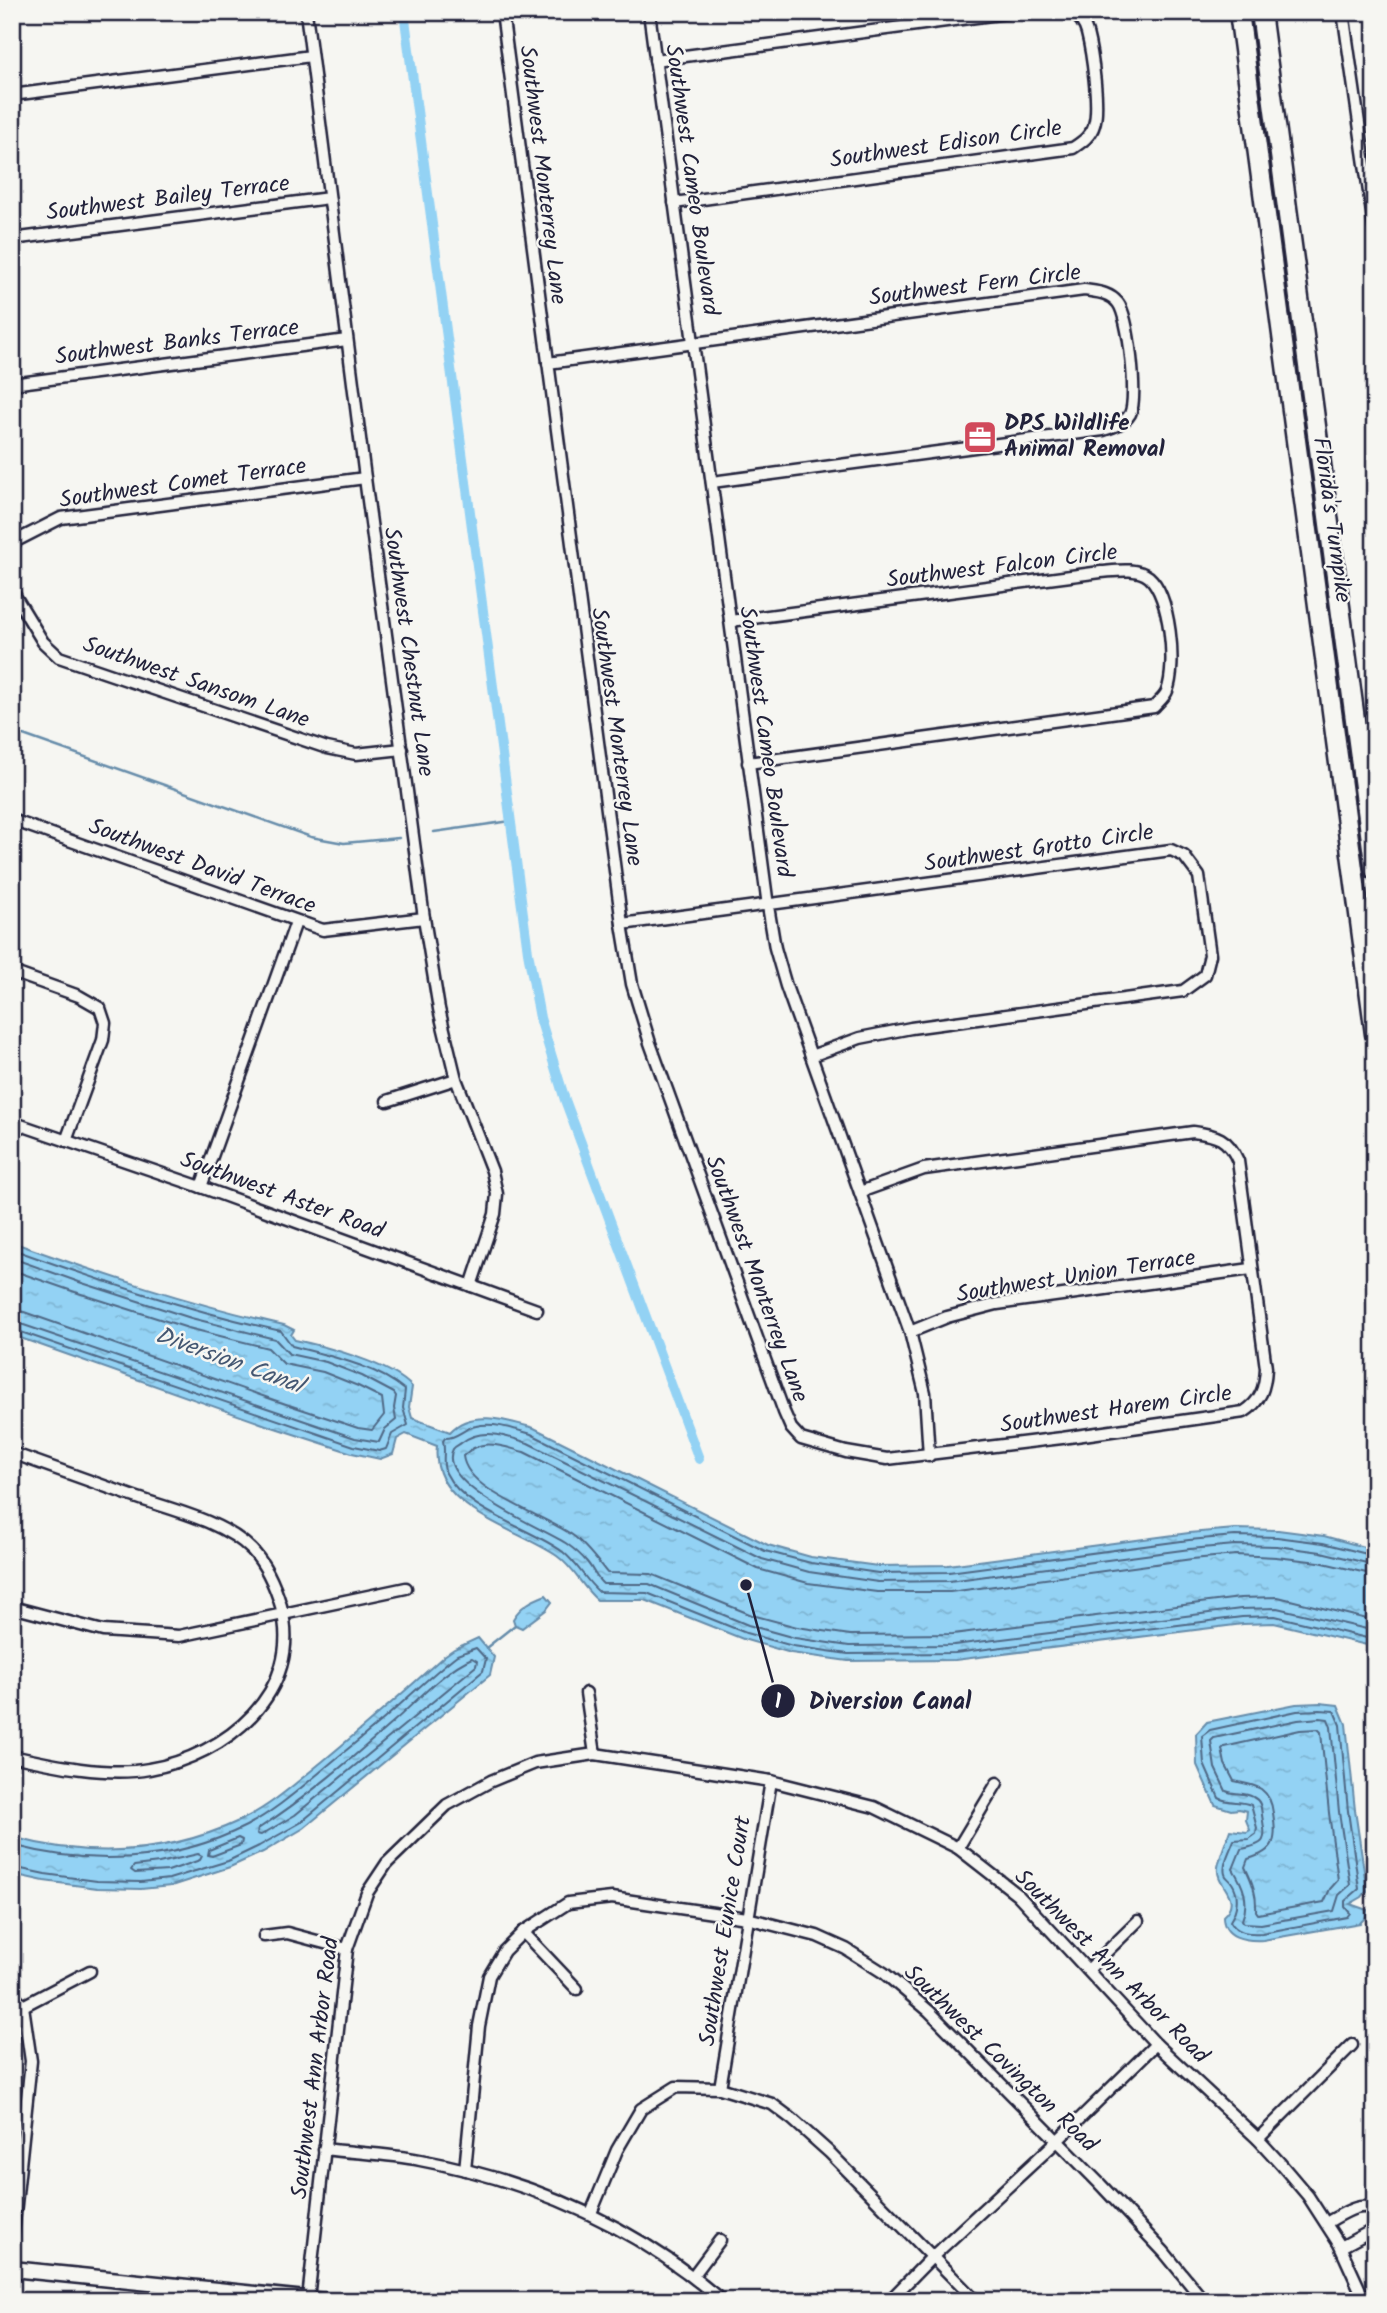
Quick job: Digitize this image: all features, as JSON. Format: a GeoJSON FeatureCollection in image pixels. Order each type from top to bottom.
{"type":"FeatureCollection","features":[{"type":"Feature","properties":{"kind":"highway","name":"Florida's Turnpike"},"geometry":{"type":"LineString","coordinates":[[1239,12],[1375,1034]]}},
{"type":"Feature","properties":{"kind":"highway","name":"Florida's Turnpike"},"geometry":{"type":"LineString","coordinates":[[1261,12],[1375,870]]}},
{"type":"Feature","properties":{"kind":"street","name":"Southwest Chestnut Lane"},"geometry":{"type":"LineString","coordinates":[[306,12],[424,918],[439,1009],[456,1079],[492,1171],[497,1194],[495,1214],[471,1286]]}},
{"type":"Feature","properties":{"kind":"street","name":"Southwest Monterrey Lane"},"geometry":{"type":"LineString","coordinates":[[502,12],[632,984],[650,1043],[784,1412],[791,1428],[801,1438]]}},
{"type":"Feature","properties":{"kind":"street","name":"Southwest Cameo Boulevard"},"geometry":{"type":"LineString","coordinates":[[649,12],[775,948],[786,986],[910,1332],[925,1393],[929,1456]]}},
{"type":"Feature","properties":{"kind":"street"},"geometry":{"type":"LineString","coordinates":[[655,60],[1014,12]]}},
{"type":"Feature","properties":{"kind":"street","name":"Southwest Edison Circle"},"geometry":{"type":"LineString","coordinates":[[674,203],[1073,148],[1086,139],[1097,114],[1087,30],[1076,14],[1071,12]]}},
{"type":"Feature","properties":{"kind":"street"},"geometry":{"type":"LineString","coordinates":[[1343,12],[1375,234]]}},
{"type":"Feature","properties":{"kind":"street"},"geometry":{"type":"LineString","coordinates":[[12,95],[311,56]]}},
{"type":"Feature","properties":{"kind":"street","name":"Southwest Bailey Terrace"},"geometry":{"type":"LineString","coordinates":[[12,239],[329,198]]}},
{"type":"Feature","properties":{"kind":"street","name":"Southwest Fern Circle"},"geometry":{"type":"LineString","coordinates":[[548,363],[1084,290],[1107,293],[1118,303],[1125,316],[1134,392],[1129,417],[1118,426],[712,482]]}},
{"type":"Feature","properties":{"kind":"street","name":"Southwest Banks Terrace"},"geometry":{"type":"LineString","coordinates":[[12,384],[347,340]]}},
{"type":"Feature","properties":{"kind":"street","name":"Southwest Comet Terrace"},"geometry":{"type":"LineString","coordinates":[[12,543],[61,518],[365,478]]}},
{"type":"Feature","properties":{"kind":"street","name":"Southwest Falcon Circle"},"geometry":{"type":"LineString","coordinates":[[730,621],[1130,570],[1148,576],[1161,593],[1172,650],[1167,692],[1154,707],[748,763]]}},
{"type":"Feature","properties":{"kind":"street","name":"Southwest Sansom Lane"},"geometry":{"type":"LineString","coordinates":[[12,592],[43,642],[60,657],[327,748],[356,754],[402,749]]}},
{"type":"Feature","properties":{"kind":"street","name":"Southwest David Terrace"},"geometry":{"type":"LineString","coordinates":[[12,820],[323,930],[424,918]]}},
{"type":"Feature","properties":{"kind":"street","name":"Southwest Grotto Circle"},"geometry":{"type":"LineString","coordinates":[[622,924],[1171,850],[1184,856],[1199,876],[1210,955],[1205,975],[1183,991],[911,1028],[860,1038],[811,1056]]}},
{"type":"Feature","properties":{"kind":"street"},"geometry":{"type":"LineString","coordinates":[[201,1187],[296,922]]}},
{"type":"Feature","properties":{"kind":"street"},"geometry":{"type":"LineString","coordinates":[[12,972],[79,996],[100,1009],[105,1023],[103,1040],[66,1140]]}},
{"type":"Feature","properties":{"kind":"street"},"geometry":{"type":"LineString","coordinates":[[387,1101],[456,1079]]}},
{"type":"Feature","properties":{"kind":"street","name":"Southwest Aster Road"},"geometry":{"type":"LineString","coordinates":[[12,1122],[201,1187],[537,1310]]}},
{"type":"Feature","properties":{"kind":"street","name":"Southwest Harem Circle"},"geometry":{"type":"LineString","coordinates":[[801,1438],[846,1452],[887,1459],[929,1456],[1244,1412],[1256,1404],[1265,1386],[1266,1367],[1238,1161],[1232,1147],[1215,1135],[1194,1132],[924,1169],[860,1192]]}},
{"type":"Feature","properties":{"kind":"street","name":"Southwest Union Terrace"},"geometry":{"type":"LineString","coordinates":[[910,1332],[947,1317],[997,1304],[1251,1269]]}},
{"type":"Feature","properties":{"kind":"street"},"geometry":{"type":"LineString","coordinates":[[12,1453],[199,1519],[233,1535],[252,1550],[277,1590],[283,1613],[285,1647],[271,1693],[245,1725],[196,1757],[147,1770],[114,1770],[63,1768],[12,1756]]}},
{"type":"Feature","properties":{"kind":"street"},"geometry":{"type":"LineString","coordinates":[[12,1607],[103,1631],[179,1636],[406,1588]]}},
{"type":"Feature","properties":{"kind":"street"},"geometry":{"type":"LineString","coordinates":[[586,1693],[595,1754]]}},
{"type":"Feature","properties":{"kind":"street","name":"Southwest Ann Arbor Road"},"geometry":{"type":"LineString","coordinates":[[308,2298],[347,1949],[367,1893],[387,1863],[447,1805],[491,1781],[535,1763],[595,1754],[771,1781],[874,1807],[958,1848],[1017,1894],[1156,2043],[1258,2139],[1308,2196],[1326,2223],[1365,2301]]}},
{"type":"Feature","properties":{"kind":"street","name":"Southwest Eunice Court"},"geometry":{"type":"LineString","coordinates":[[720,2088],[771,1781]]}},
{"type":"Feature","properties":{"kind":"street"},"geometry":{"type":"LineString","coordinates":[[958,1848],[997,1783]]}},
{"type":"Feature","properties":{"kind":"street","name":"Southwest Covington Road"},"geometry":{"type":"LineString","coordinates":[[465,2170],[479,2026],[489,1976],[504,1951],[523,1932],[568,1903],[612,1898],[747,1919],[817,1936],[846,1949],[884,1973],[929,2011],[1164,2252],[1204,2301]]}},
{"type":"Feature","properties":{"kind":"street"},"geometry":{"type":"LineString","coordinates":[[1088,1970],[1138,1921]]}},
{"type":"Feature","properties":{"kind":"street"},"geometry":{"type":"LineString","coordinates":[[523,1932],[577,1989]]}},
{"type":"Feature","properties":{"kind":"street"},"geometry":{"type":"LineString","coordinates":[[264,1936],[287,1933],[347,1949]]}},
{"type":"Feature","properties":{"kind":"street"},"geometry":{"type":"LineString","coordinates":[[23,2006],[90,1971]]}},
{"type":"Feature","properties":{"kind":"street"},"geometry":{"type":"LineString","coordinates":[[12,1994],[23,2006],[31,2061],[12,2242]]}},
{"type":"Feature","properties":{"kind":"street"},"geometry":{"type":"LineString","coordinates":[[888,2301],[1156,2043]]}},
{"type":"Feature","properties":{"kind":"street"},"geometry":{"type":"LineString","coordinates":[[1258,2139],[1352,2045]]}},
{"type":"Feature","properties":{"kind":"street"},"geometry":{"type":"LineString","coordinates":[[591,2213],[617,2150],[641,2109],[676,2087],[720,2088],[772,2104],[792,2119],[830,2153],[976,2301]]}},
{"type":"Feature","properties":{"kind":"street"},"geometry":{"type":"LineString","coordinates":[[12,2115],[24,2117]]}},
{"type":"Feature","properties":{"kind":"street"},"geometry":{"type":"LineString","coordinates":[[324,2149],[419,2160],[517,2184],[591,2213],[636,2237],[693,2276],[722,2301]]}},
{"type":"Feature","properties":{"kind":"street"},"geometry":{"type":"LineString","coordinates":[[1326,2223],[1359,2207],[1366,2206],[1375,2211]]}},
{"type":"Feature","properties":{"kind":"street"},"geometry":{"type":"LineString","coordinates":[[1340,2247],[1375,2227]]}},
{"type":"Feature","properties":{"kind":"street"},"geometry":{"type":"LineString","coordinates":[[693,2276],[720,2240]]}},
{"type":"Feature","properties":{"kind":"street"},"geometry":{"type":"LineString","coordinates":[[12,2269],[325,2301]]}},
{"type":"Feature","properties":{"kind":"water"},"geometry":{"type":"Polygon","coordinates":[[[12,1242],[146,1288],[284,1325],[294,1330],[291,1335],[295,1340],[357,1357],[402,1379],[412,1387],[409,1407],[412,1418],[450,1432],[468,1420],[479,1418],[502,1420],[534,1428],[768,1545],[811,1557],[878,1566],[948,1565],[1235,1529],[1278,1530],[1324,1536],[1375,1550],[1375,1647],[1274,1623],[1243,1624],[955,1660],[848,1661],[791,1653],[743,1639],[645,1600],[597,1600],[557,1556],[479,1514],[461,1501],[447,1485],[438,1467],[437,1446],[406,1434],[397,1439],[393,1454],[380,1459],[352,1453],[12,1335],[12,1242]]]}},
{"type":"Feature","properties":{"kind":"water"},"geometry":{"type":"Polygon","coordinates":[[[546,1595],[552,1602],[546,1610],[522,1628],[515,1625],[513,1619],[519,1610],[546,1595]]]}},
{"type":"Feature","properties":{"kind":"water"},"geometry":{"type":"Polygon","coordinates":[[[478,1638],[494,1657],[490,1675],[304,1828],[263,1852],[230,1867],[171,1886],[141,1889],[97,1888],[12,1874],[12,1837],[71,1849],[128,1850],[185,1841],[241,1820],[263,1808],[294,1785],[444,1656],[478,1638]]]}},
{"type":"Feature","properties":{"kind":"water"},"geometry":{"type":"Polygon","coordinates":[[[1296,1704],[1338,1705],[1346,1724],[1367,1891],[1350,1904],[1367,1910],[1366,1917],[1360,1923],[1263,1940],[1236,1937],[1224,1923],[1223,1916],[1231,1903],[1220,1880],[1218,1867],[1230,1830],[1250,1830],[1246,1820],[1247,1811],[1215,1805],[1197,1765],[1196,1734],[1207,1722],[1296,1704]]]}},
{"type":"Feature","properties":{"kind":"waterway"},"geometry":{"type":"LineString","coordinates":[[404,12],[528,952],[540,1018],[565,1100],[699,1459]]}},
{"type":"Feature","properties":{"kind":"waterway"},"geometry":{"type":"LineString","coordinates":[[12,731],[311,837],[344,843],[399,838]]}},
{"type":"Feature","properties":{"kind":"waterway"},"geometry":{"type":"LineString","coordinates":[[434,832],[511,821]]}},
{"type":"Feature","properties":{"kind":"waterway"},"geometry":{"type":"LineString","coordinates":[[486,1648],[515,1625]]}},
{"type":"Feature","properties":{"kind":"place","name":"DPS Wildlife Animal Removal"},"geometry":{"type":"Point","coordinates":[980,437]}},
{"type":"Feature","properties":{"kind":"place","name":"Diversion Canal"},"geometry":{"type":"Point","coordinates":[746,1585]}}]}
